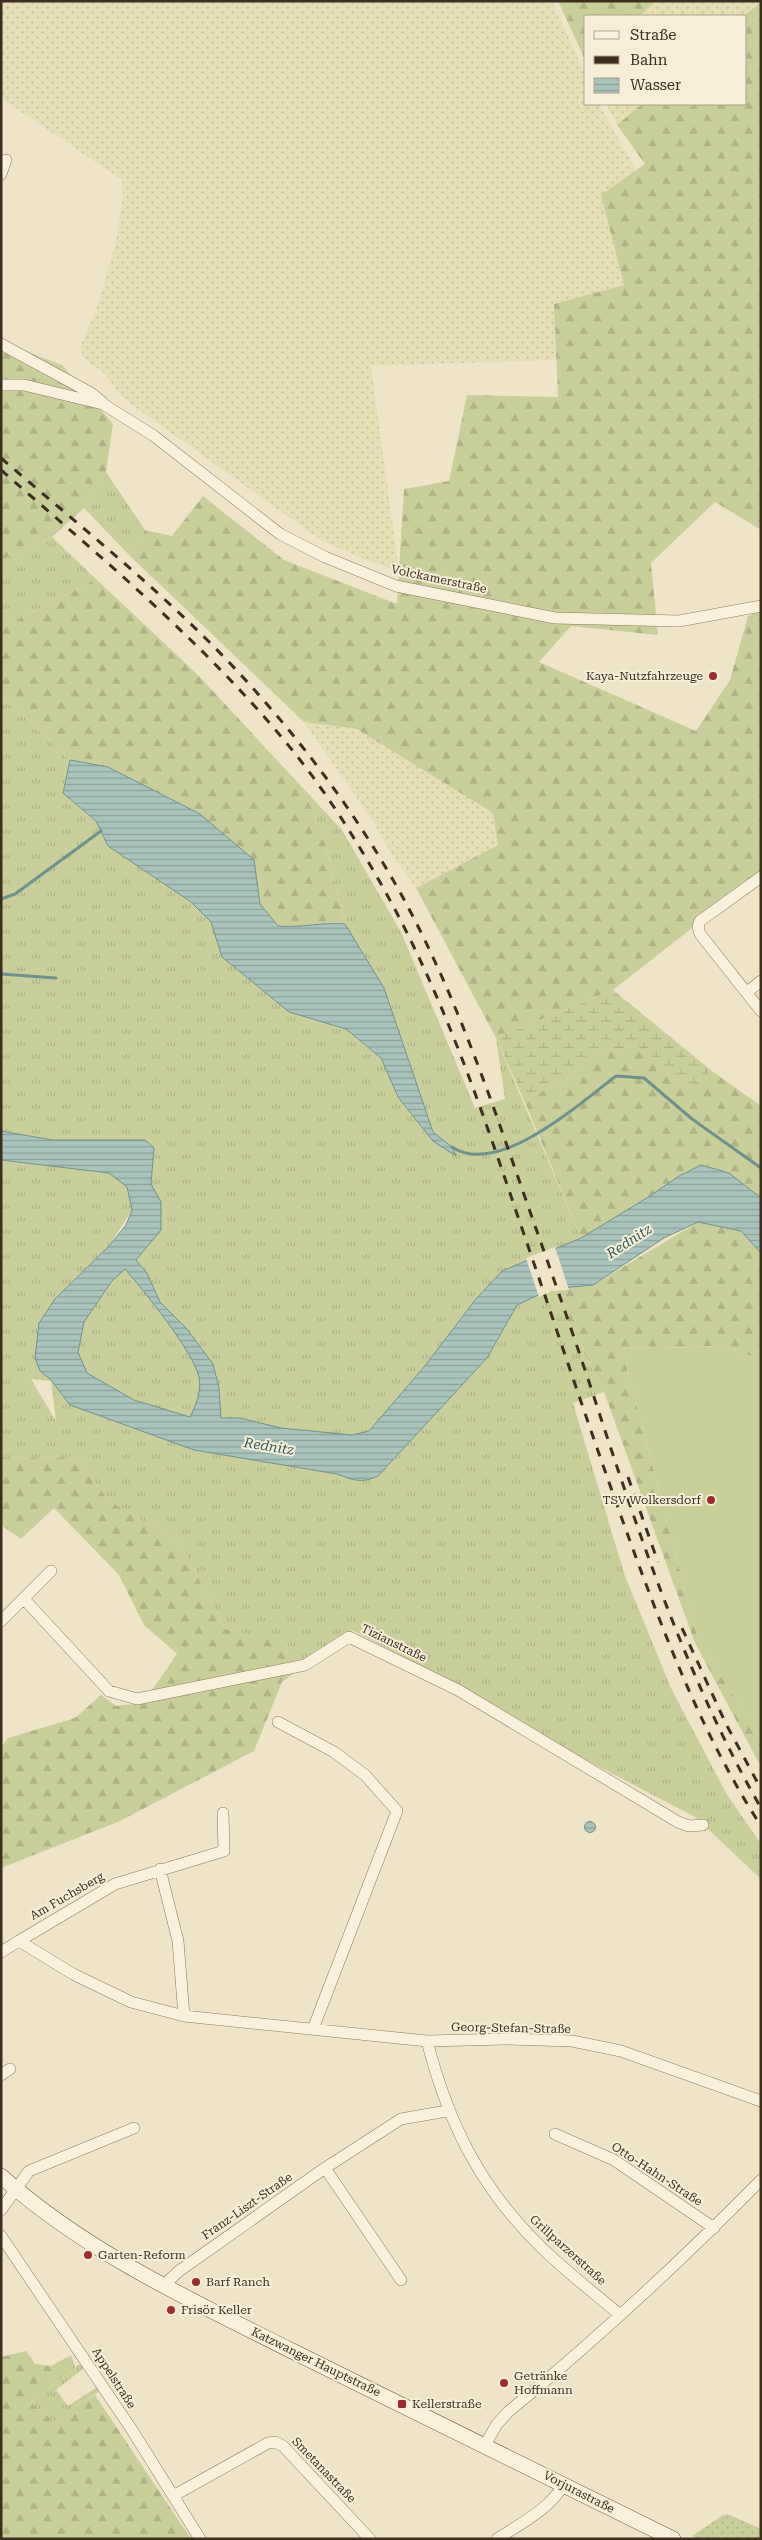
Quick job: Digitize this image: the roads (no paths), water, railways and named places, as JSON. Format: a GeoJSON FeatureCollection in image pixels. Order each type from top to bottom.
{"type":"FeatureCollection","features":[{"type":"Feature","properties":{"kind":"main road","name":"Katzwanger Hauptstraße"},"geometry":{"type":"LineString","coordinates":[[1,2176],[80,2237],[163,2286],[484,2445]]}},
{"type":"Feature","properties":{"kind":"main road","name":"Vorjurastraße"},"geometry":{"type":"LineString","coordinates":[[484,2445],[673,2539]]}},
{"type":"Feature","properties":{"kind":"street"},"geometry":{"type":"LineString","coordinates":[[1,174],[6,160]]}},
{"type":"Feature","properties":{"kind":"street"},"geometry":{"type":"LineString","coordinates":[[1,344],[91,393],[103,404]]}},
{"type":"Feature","properties":{"kind":"street"},"geometry":{"type":"LineString","coordinates":[[1,386],[24,385],[103,404]]}},
{"type":"Feature","properties":{"kind":"street","name":"Volckamerstraße"},"geometry":{"type":"LineString","coordinates":[[103,404],[154,436],[280,534],[325,557],[396,586],[555,618],[679,621],[761,606]]}},
{"type":"Feature","properties":{"kind":"street"},"geometry":{"type":"LineString","coordinates":[[761,877],[700,921],[698,927],[700,934],[748,992],[761,1011]]}},
{"type":"Feature","properties":{"kind":"street"},"geometry":{"type":"LineString","coordinates":[[748,992],[761,981]]}},
{"type":"Feature","properties":{"kind":"street"},"geometry":{"type":"LineString","coordinates":[[1,1621],[25,1600],[51,1571]]}},
{"type":"Feature","properties":{"kind":"street","name":"Tizianstraße"},"geometry":{"type":"LineString","coordinates":[[25,1600],[110,1691],[137,1699],[305,1665],[349,1637],[458,1690],[678,1822],[689,1826],[703,1824]]}},
{"type":"Feature","properties":{"kind":"street"},"geometry":{"type":"LineString","coordinates":[[278,1722],[334,1752],[365,1776],[397,1811],[313,2029]]}},
{"type":"Feature","properties":{"kind":"street","name":"Am Fuchsberg"},"geometry":{"type":"LineString","coordinates":[[19,1941],[114,1884],[224,1850],[223,1813]]}},
{"type":"Feature","properties":{"kind":"street"},"geometry":{"type":"LineString","coordinates":[[160,1869],[178,1941],[184,2016]]}},
{"type":"Feature","properties":{"kind":"street"},"geometry":{"type":"LineString","coordinates":[[1,1952],[19,1941]]}},
{"type":"Feature","properties":{"kind":"street","name":"Georg-Stefan-Straße"},"geometry":{"type":"LineString","coordinates":[[19,1941],[73,1974],[131,2002],[184,2016],[426,2041],[506,2039],[572,2041],[621,2051],[761,2101]]}},
{"type":"Feature","properties":{"kind":"street","name":"Grillparzerstraße"},"geometry":{"type":"LineString","coordinates":[[426,2041],[447,2110],[486,2182],[511,2216],[540,2246],[620,2315]]}},
{"type":"Feature","properties":{"kind":"street","name":"Franz-Liszt-Straße"},"geometry":{"type":"LineString","coordinates":[[163,2286],[179,2271],[325,2168],[400,2119],[447,2110]]}},
{"type":"Feature","properties":{"kind":"street"},"geometry":{"type":"LineString","coordinates":[[1,2210],[9,2202],[30,2171],[134,2128]]}},
{"type":"Feature","properties":{"kind":"street","name":"Otto-Hahn-Straße"},"geometry":{"type":"LineString","coordinates":[[555,2134],[614,2160],[714,2228]]}},
{"type":"Feature","properties":{"kind":"street"},"geometry":{"type":"LineString","coordinates":[[325,2168],[401,2280]]}},
{"type":"Feature","properties":{"kind":"street"},"geometry":{"type":"LineString","coordinates":[[484,2445],[497,2424],[508,2412],[620,2315],[714,2228],[761,2180]]}},
{"type":"Feature","properties":{"kind":"street","name":"Appelstraße"},"geometry":{"type":"LineString","coordinates":[[1,2236],[132,2430],[200,2539]]}},
{"type":"Feature","properties":{"kind":"street","name":"Smetanastraße"},"geometry":{"type":"LineString","coordinates":[[173,2496],[209,2474],[268,2443],[275,2442],[283,2446],[370,2539]]}},
{"type":"Feature","properties":{"kind":"street"},"geometry":{"type":"LineString","coordinates":[[497,2539],[547,2504],[556,2496],[564,2484]]}},
{"type":"Feature","properties":{"kind":"water"},"geometry":{"type":"Polygon","coordinates":[[[70,760],[108,767],[200,814],[254,860],[260,904],[278,926],[345,924],[384,988],[433,1132],[452,1147],[456,1156],[433,1141],[398,1097],[381,1058],[346,1029],[289,1012],[222,957],[211,922],[191,902],[108,846],[96,821],[63,793],[70,760]]]}},
{"type":"Feature","properties":{"kind":"water","name":"Rednitz"},"geometry":{"type":"Polygon","coordinates":[[[1,1131],[52,1140],[145,1140],[154,1148],[151,1184],[161,1202],[161,1230],[136,1260],[147,1273],[160,1302],[186,1328],[213,1364],[219,1388],[221,1418],[240,1418],[281,1428],[352,1435],[369,1431],[424,1367],[476,1299],[502,1271],[581,1238],[679,1176],[701,1165],[729,1173],[761,1198],[761,1253],[741,1231],[698,1222],[664,1238],[593,1285],[551,1289],[517,1305],[487,1358],[378,1476],[366,1480],[357,1480],[337,1474],[194,1450],[70,1405],[51,1380],[40,1371],[35,1358],[39,1323],[55,1299],[109,1246],[126,1225],[132,1210],[127,1187],[109,1173],[1,1160],[1,1131]],[[125,1269],[112,1281],[84,1322],[78,1352],[87,1373],[134,1400],[190,1417],[200,1387],[195,1366],[167,1321],[125,1269]]]}},
{"type":"Feature","properties":{"kind":"water"},"geometry":{"type":"Polygon","coordinates":[[[590,1821],[596,1827],[590,1833],[584,1827],[590,1821]]]}},
{"type":"Feature","properties":{"kind":"waterway"},"geometry":{"type":"LineString","coordinates":[[1,899],[15,894],[101,831]]}},
{"type":"Feature","properties":{"kind":"waterway"},"geometry":{"type":"LineString","coordinates":[[1,974],[56,978]]}},
{"type":"Feature","properties":{"kind":"waterway"},"geometry":{"type":"LineString","coordinates":[[452,1147],[471,1154],[492,1153],[515,1145],[560,1119],[616,1076],[644,1078],[692,1119],[761,1168]]}},
{"type":"Feature","properties":{"kind":"railway"},"geometry":{"type":"LineString","coordinates":[[1,458],[134,572],[229,662],[298,741],[353,815],[386,867],[436,963],[480,1070],[566,1315],[629,1503],[667,1607],[710,1709],[734,1759],[761,1808]]}},
{"type":"Feature","properties":{"kind":"railway"},"geometry":{"type":"LineString","coordinates":[[1,470],[153,604],[226,675],[260,712],[317,783],[381,884],[422,964],[473,1087],[604,1468],[675,1658],[723,1761],[761,1826]]}},
{"type":"Feature","properties":{"kind":"railway"},"geometry":{"type":"LineString","coordinates":[[628,1477],[658,1562]]}},
{"type":"Feature","properties":{"kind":"railway"},"geometry":{"type":"LineString","coordinates":[[682,1628],[726,1724],[761,1789]]}},
{"type":"Feature","properties":{"kind":"place","name":"Kaya-Nutzfahrzeuge"},"geometry":{"type":"Point","coordinates":[713,676]}},
{"type":"Feature","properties":{"kind":"place","name":"TSV Wolkersdorf"},"geometry":{"type":"Point","coordinates":[711,1500]}},
{"type":"Feature","properties":{"kind":"place","name":"Garten-Reform"},"geometry":{"type":"Point","coordinates":[88,2255]}},
{"type":"Feature","properties":{"kind":"place","name":"Barf Ranch"},"geometry":{"type":"Point","coordinates":[196,2282]}},
{"type":"Feature","properties":{"kind":"place","name":"Frisör Keller"},"geometry":{"type":"Point","coordinates":[171,2310]}},
{"type":"Feature","properties":{"kind":"place","name":"Getränke Hoffmann"},"geometry":{"type":"Point","coordinates":[504,2383]}},
{"type":"Feature","properties":{"kind":"place","name":"Kellerstraße"},"geometry":{"type":"Point","coordinates":[402,2404]}}]}
